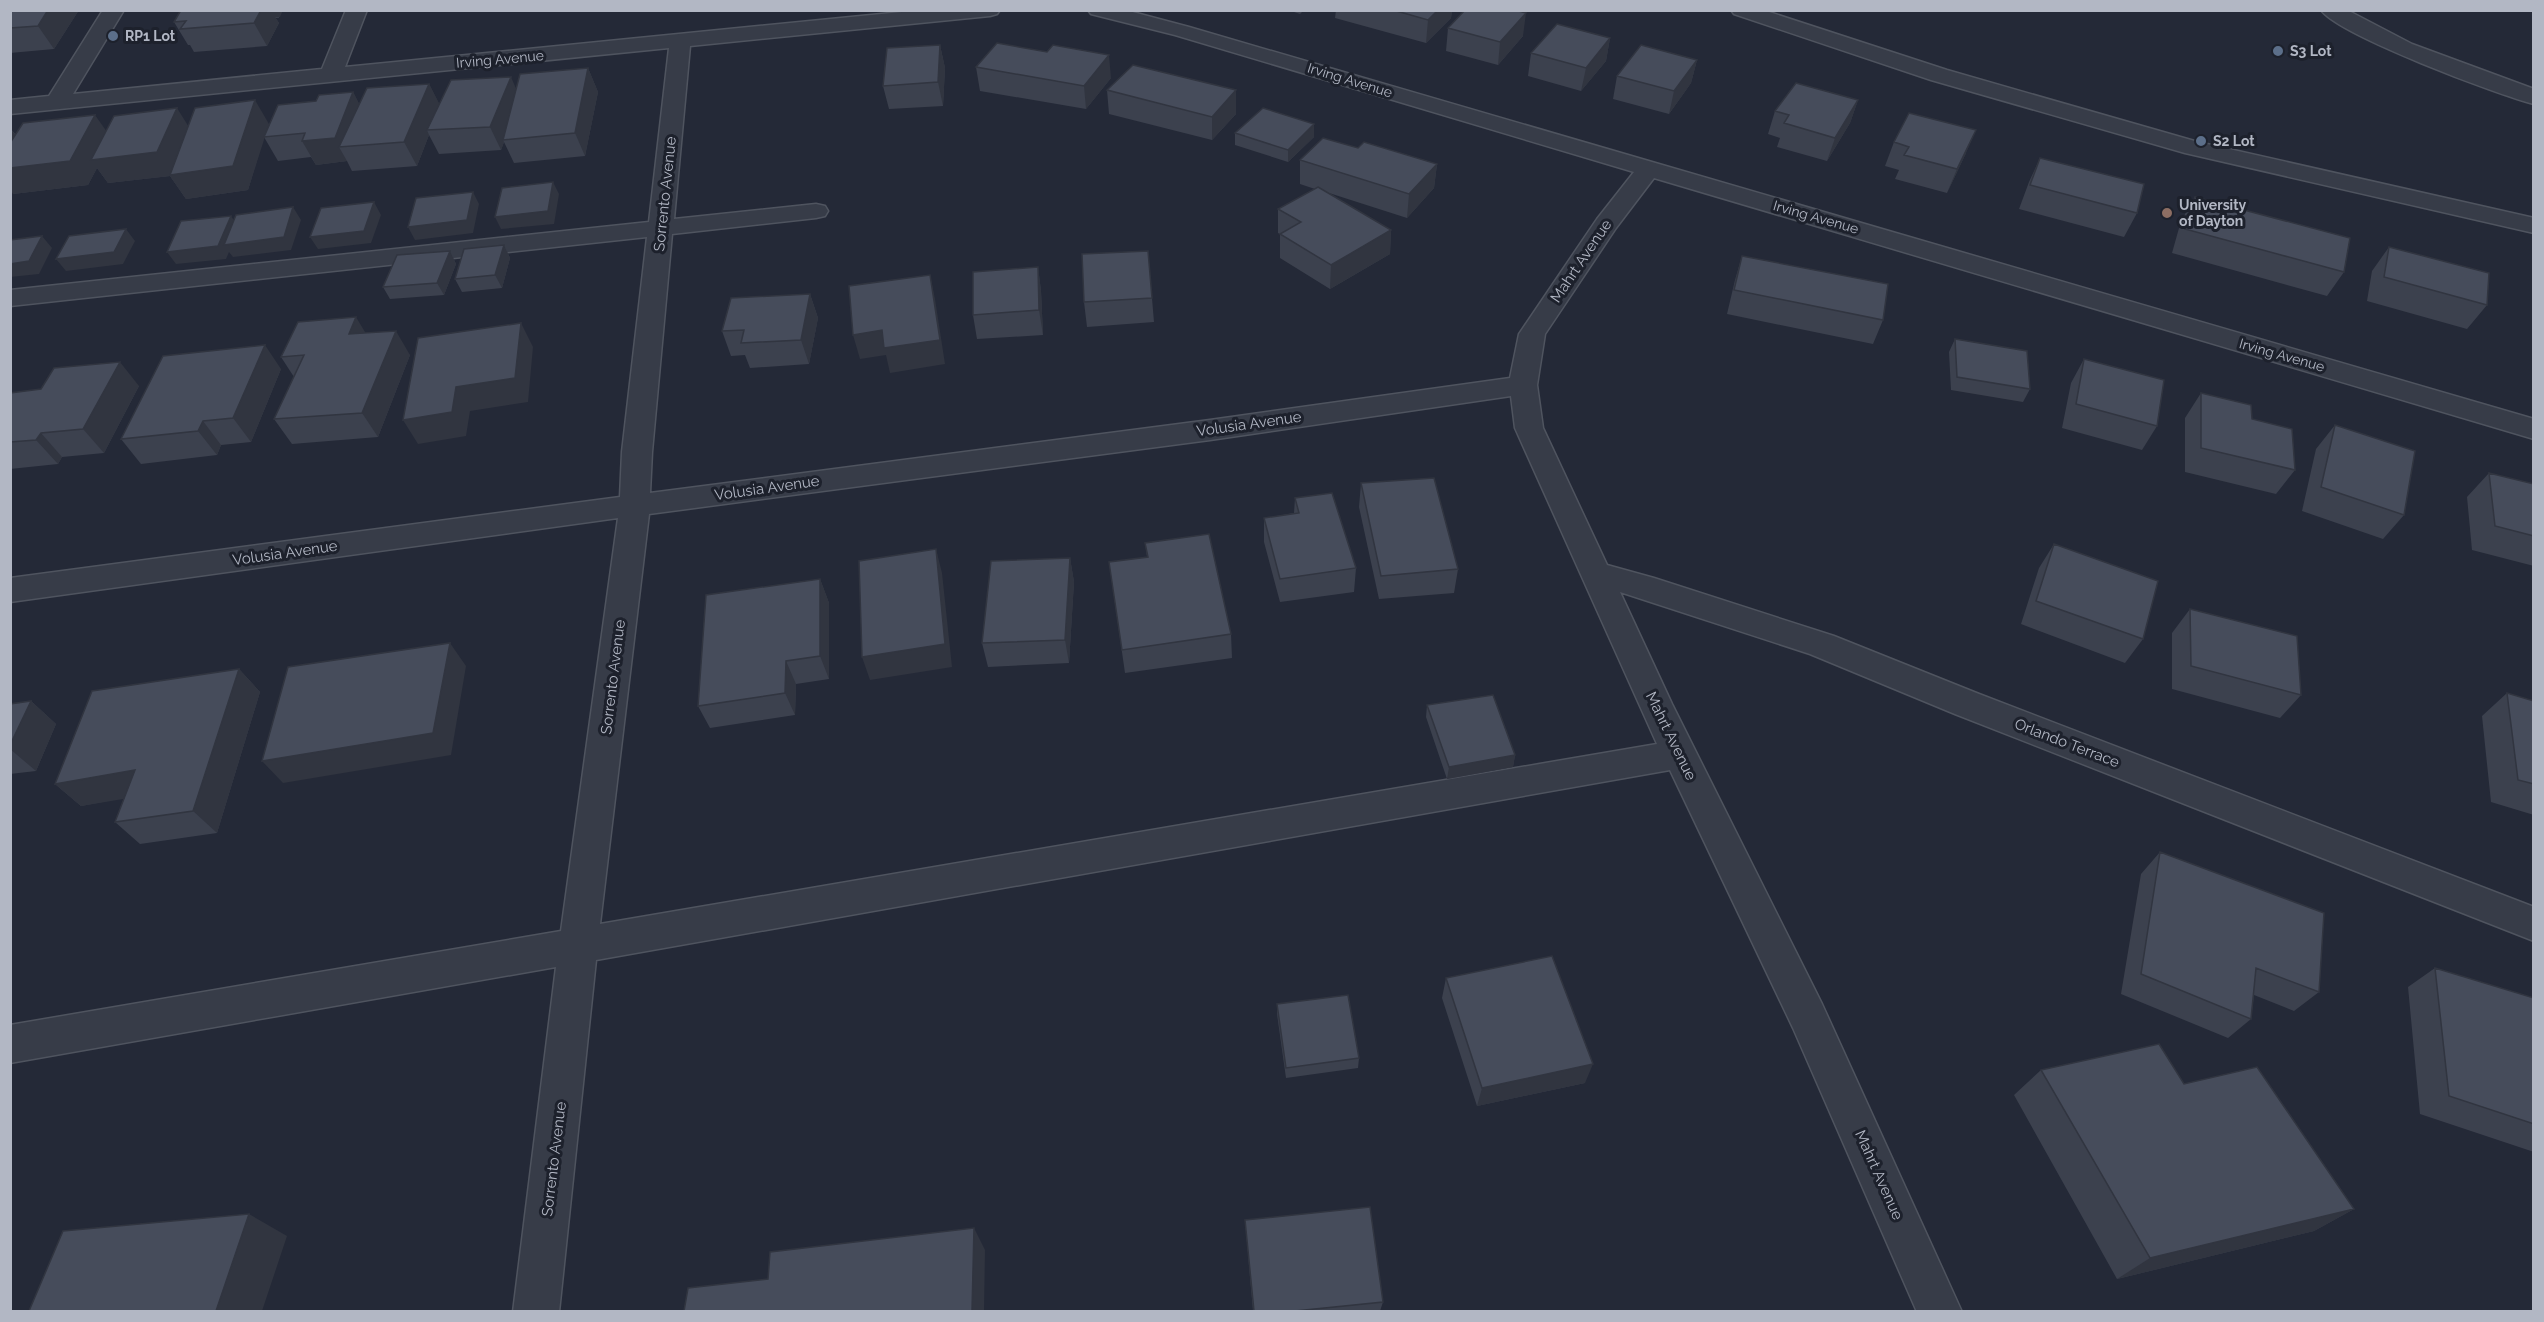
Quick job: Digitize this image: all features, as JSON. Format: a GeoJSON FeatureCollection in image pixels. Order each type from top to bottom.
{"type":"FeatureCollection","features":[{"type":"Feature","properties":{"kind":"street"},"geometry":{"type":"LineString","coordinates":[[57,102],[114,10]]}},
{"type":"Feature","properties":{"kind":"street"},"geometry":{"type":"LineString","coordinates":[[331,75],[357,10]]}},
{"type":"Feature","properties":{"kind":"street","name":"Irving Avenue"},"geometry":{"type":"LineString","coordinates":[[10,107],[990,10]]}},
{"type":"Feature","properties":{"kind":"street","name":"Irving Avenue"},"geometry":{"type":"LineString","coordinates":[[1098,10],[1182,31],[1648,169],[1953,256],[2534,429]]}},
{"type":"Feature","properties":{"kind":"street"},"geometry":{"type":"LineString","coordinates":[[1741,10],[1939,75],[2193,148],[2534,226]]}},
{"type":"Feature","properties":{"kind":"street"},"geometry":{"type":"LineString","coordinates":[[2331,10],[2402,48],[2534,97]]}},
{"type":"Feature","properties":{"kind":"street","name":"Sorrento Avenue"},"geometry":{"type":"LineString","coordinates":[[536,1311],[578,947],[635,506],[637,452],[680,42]]}},
{"type":"Feature","properties":{"kind":"street","name":"Mahrt Avenue"},"geometry":{"type":"LineString","coordinates":[[1648,169],[1606,224],[1532,334],[1523,385],[1530,428],[1679,754],[1808,1017],[1940,1311]]}},
{"type":"Feature","properties":{"kind":"street"},"geometry":{"type":"LineString","coordinates":[[10,298],[816,211]]}},
{"type":"Feature","properties":{"kind":"street","name":"Volusia Avenue"},"geometry":{"type":"LineString","coordinates":[[10,590],[1210,430],[1523,385]]}},
{"type":"Feature","properties":{"kind":"street","name":"Orlando Terrace"},"geometry":{"type":"LineString","coordinates":[[1597,574],[1643,586],[1821,645],[1989,713],[2534,924]]}},
{"type":"Feature","properties":{"kind":"street"},"geometry":{"type":"LineString","coordinates":[[10,1044],[1679,754]]}},
{"type":"Feature","properties":{"kind":"building"},"geometry":{"type":"Polygon","coordinates":[[[10,10],[48,10],[38,26],[10,28],[10,10]]]}},
{"type":"Feature","properties":{"kind":"building"},"geometry":{"type":"Polygon","coordinates":[[[181,10],[261,10],[254,23],[180,29],[186,21],[174,22],[181,10]]]}},
{"type":"Feature","properties":{"kind":"building"},"geometry":{"type":"Polygon","coordinates":[[[1393,10],[1438,10],[1428,20],[1393,10]]]}},
{"type":"Feature","properties":{"kind":"building"},"geometry":{"type":"Polygon","coordinates":[[[1465,10],[1515,10],[1526,13],[1500,42],[1448,28],[1465,10]]]}},
{"type":"Feature","properties":{"kind":"building"},"geometry":{"type":"Polygon","coordinates":[[[1557,24],[1610,38],[1586,68],[1531,53],[1557,24]]]}},
{"type":"Feature","properties":{"kind":"building"},"geometry":{"type":"Polygon","coordinates":[[[997,43],[1047,52],[1053,45],[1109,55],[1084,86],[976,67],[997,43]]]}},
{"type":"Feature","properties":{"kind":"building"},"geometry":{"type":"Polygon","coordinates":[[[940,45],[938,82],[883,86],[887,48],[940,45]]]}},
{"type":"Feature","properties":{"kind":"building"},"geometry":{"type":"Polygon","coordinates":[[[1641,45],[1697,60],[1674,91],[1617,76],[1641,45]]]}},
{"type":"Feature","properties":{"kind":"building"},"geometry":{"type":"Polygon","coordinates":[[[1133,65],[1236,90],[1212,117],[1107,90],[1133,65]]]}},
{"type":"Feature","properties":{"kind":"building"},"geometry":{"type":"Polygon","coordinates":[[[588,68],[575,133],[503,140],[520,74],[588,68]]]}},
{"type":"Feature","properties":{"kind":"building"},"geometry":{"type":"Polygon","coordinates":[[[511,77],[490,127],[427,130],[451,80],[511,77]]]}},
{"type":"Feature","properties":{"kind":"building"},"geometry":{"type":"Polygon","coordinates":[[[1796,83],[1858,100],[1835,138],[1784,123],[1789,115],[1775,111],[1796,83]]]}},
{"type":"Feature","properties":{"kind":"building"},"geometry":{"type":"Polygon","coordinates":[[[429,84],[404,142],[339,147],[367,88],[429,84]]]}},
{"type":"Feature","properties":{"kind":"building"},"geometry":{"type":"Polygon","coordinates":[[[353,92],[335,138],[302,141],[305,133],[264,137],[278,105],[316,101],[319,95],[353,92]]]}},
{"type":"Feature","properties":{"kind":"building"},"geometry":{"type":"Polygon","coordinates":[[[255,100],[233,166],[170,175],[195,108],[255,100]]]}},
{"type":"Feature","properties":{"kind":"building"},"geometry":{"type":"Polygon","coordinates":[[[177,108],[157,152],[91,160],[114,116],[177,108]]]}},
{"type":"Feature","properties":{"kind":"building"},"geometry":{"type":"Polygon","coordinates":[[[1263,108],[1314,124],[1288,150],[1235,133],[1263,108]]]}},
{"type":"Feature","properties":{"kind":"building"},"geometry":{"type":"Polygon","coordinates":[[[1909,113],[1976,130],[1957,169],[1904,155],[1909,147],[1894,142],[1909,113]]]}},
{"type":"Feature","properties":{"kind":"building"},"geometry":{"type":"Polygon","coordinates":[[[95,115],[70,161],[10,168],[10,143],[23,123],[95,115]]]}},
{"type":"Feature","properties":{"kind":"building"},"geometry":{"type":"Polygon","coordinates":[[[1323,138],[1358,148],[1364,142],[1437,164],[1409,194],[1300,160],[1323,138]]]}},
{"type":"Feature","properties":{"kind":"building"},"geometry":{"type":"Polygon","coordinates":[[[2040,158],[2144,184],[2137,213],[2030,185],[2040,158]]]}},
{"type":"Feature","properties":{"kind":"building"},"geometry":{"type":"Polygon","coordinates":[[[553,182],[548,211],[495,217],[502,188],[553,182]]]}},
{"type":"Feature","properties":{"kind":"building"},"geometry":{"type":"Polygon","coordinates":[[[1318,187],[1391,230],[1331,265],[1280,234],[1301,222],[1278,209],[1318,187]]]}},
{"type":"Feature","properties":{"kind":"building"},"geometry":{"type":"Polygon","coordinates":[[[473,192],[467,220],[408,227],[416,198],[473,192]]]}},
{"type":"Feature","properties":{"kind":"building"},"geometry":{"type":"Polygon","coordinates":[[[2195,197],[2350,238],[2344,272],[2185,229],[2195,197]]]}},
{"type":"Feature","properties":{"kind":"building"},"geometry":{"type":"Polygon","coordinates":[[[374,202],[364,231],[310,237],[321,208],[374,202]]]}},
{"type":"Feature","properties":{"kind":"building"},"geometry":{"type":"Polygon","coordinates":[[[293,207],[284,237],[224,245],[236,215],[293,207]]]}},
{"type":"Feature","properties":{"kind":"building"},"geometry":{"type":"Polygon","coordinates":[[[231,216],[218,246],[167,252],[181,221],[231,216]]]}},
{"type":"Feature","properties":{"kind":"building"},"geometry":{"type":"Polygon","coordinates":[[[126,229],[114,252],[56,259],[69,236],[126,229]]]}},
{"type":"Feature","properties":{"kind":"building"},"geometry":{"type":"Polygon","coordinates":[[[42,236],[29,261],[10,264],[10,240],[42,236]]]}},
{"type":"Feature","properties":{"kind":"building"},"geometry":{"type":"Polygon","coordinates":[[[504,245],[495,275],[455,279],[464,249],[504,245]]]}},
{"type":"Feature","properties":{"kind":"building"},"geometry":{"type":"Polygon","coordinates":[[[2389,247],[2489,273],[2487,305],[2384,277],[2389,247]]]}},
{"type":"Feature","properties":{"kind":"building"},"geometry":{"type":"Polygon","coordinates":[[[450,251],[437,283],[383,287],[397,255],[450,251]]]}},
{"type":"Feature","properties":{"kind":"building"},"geometry":{"type":"Polygon","coordinates":[[[1148,251],[1152,298],[1084,302],[1082,254],[1148,251]]]}},
{"type":"Feature","properties":{"kind":"building"},"geometry":{"type":"Polygon","coordinates":[[[1742,256],[1888,284],[1883,320],[1734,290],[1742,256]]]}},
{"type":"Feature","properties":{"kind":"building"},"geometry":{"type":"Polygon","coordinates":[[[1038,267],[1039,310],[973,315],[973,272],[1038,267]]]}},
{"type":"Feature","properties":{"kind":"building"},"geometry":{"type":"Polygon","coordinates":[[[930,275],[940,340],[884,348],[882,330],[853,335],[849,286],[930,275]]]}},
{"type":"Feature","properties":{"kind":"building"},"geometry":{"type":"Polygon","coordinates":[[[810,294],[801,340],[741,343],[744,330],[722,331],[731,298],[810,294]]]}},
{"type":"Feature","properties":{"kind":"building"},"geometry":{"type":"Polygon","coordinates":[[[356,317],[349,334],[396,331],[362,413],[274,419],[304,355],[281,357],[298,322],[356,317]]]}},
{"type":"Feature","properties":{"kind":"building"},"geometry":{"type":"Polygon","coordinates":[[[521,323],[515,378],[456,387],[452,412],[403,420],[418,338],[521,323]]]}},
{"type":"Feature","properties":{"kind":"building"},"geometry":{"type":"Polygon","coordinates":[[[1955,339],[2027,351],[2030,389],[1957,377],[1955,339]]]}},
{"type":"Feature","properties":{"kind":"building"},"geometry":{"type":"Polygon","coordinates":[[[265,345],[233,418],[203,421],[198,431],[121,439],[163,356],[265,345]]]}},
{"type":"Feature","properties":{"kind":"building"},"geometry":{"type":"Polygon","coordinates":[[[2084,359],[2164,380],[2157,426],[2076,404],[2084,359]]]}},
{"type":"Feature","properties":{"kind":"building"},"geometry":{"type":"Polygon","coordinates":[[[120,362],[83,429],[41,433],[36,440],[10,442],[10,393],[41,389],[54,368],[120,362]]]}},
{"type":"Feature","properties":{"kind":"building"},"geometry":{"type":"Polygon","coordinates":[[[2201,393],[2251,405],[2252,419],[2292,429],[2295,470],[2201,448],[2201,393]]]}},
{"type":"Feature","properties":{"kind":"building"},"geometry":{"type":"Polygon","coordinates":[[[2335,425],[2415,451],[2404,515],[2321,487],[2335,425]]]}},
{"type":"Feature","properties":{"kind":"building"},"geometry":{"type":"Polygon","coordinates":[[[2489,473],[2534,484],[2534,536],[2495,526],[2489,473]]]}},
{"type":"Feature","properties":{"kind":"building"},"geometry":{"type":"Polygon","coordinates":[[[1434,478],[1458,569],[1381,576],[1361,483],[1434,478]]]}},
{"type":"Feature","properties":{"kind":"building"},"geometry":{"type":"Polygon","coordinates":[[[1332,493],[1356,568],[1280,579],[1264,518],[1299,513],[1295,498],[1332,493]]]}},
{"type":"Feature","properties":{"kind":"building"},"geometry":{"type":"Polygon","coordinates":[[[1209,534],[1231,634],[1122,650],[1109,562],[1148,557],[1145,543],[1209,534]]]}},
{"type":"Feature","properties":{"kind":"building"},"geometry":{"type":"Polygon","coordinates":[[[2054,544],[2158,581],[2143,639],[2036,601],[2054,544]]]}},
{"type":"Feature","properties":{"kind":"building"},"geometry":{"type":"Polygon","coordinates":[[[936,549],[945,644],[862,657],[859,561],[936,549]]]}},
{"type":"Feature","properties":{"kind":"building"},"geometry":{"type":"Polygon","coordinates":[[[1070,558],[1065,640],[982,643],[991,561],[1070,558]]]}},
{"type":"Feature","properties":{"kind":"building"},"geometry":{"type":"Polygon","coordinates":[[[820,579],[820,656],[786,661],[785,693],[698,706],[706,595],[820,579]]]}},
{"type":"Feature","properties":{"kind":"building"},"geometry":{"type":"Polygon","coordinates":[[[2190,609],[2297,636],[2301,695],[2191,666],[2190,609]]]}},
{"type":"Feature","properties":{"kind":"building"},"geometry":{"type":"Polygon","coordinates":[[[450,643],[433,733],[262,761],[288,667],[450,643]]]}},
{"type":"Feature","properties":{"kind":"building"},"geometry":{"type":"Polygon","coordinates":[[[239,669],[193,811],[115,822],[135,770],[55,784],[92,691],[239,669]]]}},
{"type":"Feature","properties":{"kind":"building"},"geometry":{"type":"Polygon","coordinates":[[[2507,693],[2534,701],[2534,784],[2518,780],[2507,693]]]}},
{"type":"Feature","properties":{"kind":"building"},"geometry":{"type":"Polygon","coordinates":[[[1493,695],[1515,755],[1449,767],[1427,705],[1493,695]]]}},
{"type":"Feature","properties":{"kind":"building"},"geometry":{"type":"Polygon","coordinates":[[[31,701],[10,745],[10,704],[31,701]]]}},
{"type":"Feature","properties":{"kind":"building"},"geometry":{"type":"Polygon","coordinates":[[[2160,852],[2324,913],[2319,992],[2256,968],[2251,1019],[2141,974],[2160,852]]]}},
{"type":"Feature","properties":{"kind":"building"},"geometry":{"type":"Polygon","coordinates":[[[1552,956],[1593,1064],[1482,1088],[1446,978],[1552,956]]]}},
{"type":"Feature","properties":{"kind":"building"},"geometry":{"type":"Polygon","coordinates":[[[2435,968],[2534,998],[2534,1124],[2449,1096],[2435,968]]]}},
{"type":"Feature","properties":{"kind":"building"},"geometry":{"type":"Polygon","coordinates":[[[1348,995],[1359,1058],[1286,1068],[1277,1004],[1348,995]]]}},
{"type":"Feature","properties":{"kind":"building"},"geometry":{"type":"Polygon","coordinates":[[[2159,1044],[2184,1084],[2257,1067],[2354,1209],[2150,1258],[2041,1070],[2159,1044]]]}},
{"type":"Feature","properties":{"kind":"building"},"geometry":{"type":"Polygon","coordinates":[[[1370,1207],[1383,1302],[1295,1311],[1254,1311],[1245,1220],[1370,1207]]]}},
{"type":"Feature","properties":{"kind":"building"},"geometry":{"type":"Polygon","coordinates":[[[249,1214],[216,1311],[29,1311],[63,1231],[249,1214]]]}},
{"type":"Feature","properties":{"kind":"building"},"geometry":{"type":"Polygon","coordinates":[[[974,1228],[972,1311],[684,1311],[688,1288],[768,1279],[770,1252],[974,1228]]]}},
{"type":"Feature","properties":{"kind":"place","name":"RP1 Lot"},"geometry":{"type":"Point","coordinates":[113,36]}},
{"type":"Feature","properties":{"kind":"place","name":"S3 Lot"},"geometry":{"type":"Point","coordinates":[2278,51]}},
{"type":"Feature","properties":{"kind":"place","name":"S2 Lot"},"geometry":{"type":"Point","coordinates":[2201,141]}},
{"type":"Feature","properties":{"kind":"place","name":"University of Dayton"},"geometry":{"type":"Point","coordinates":[2167,213]}}]}
